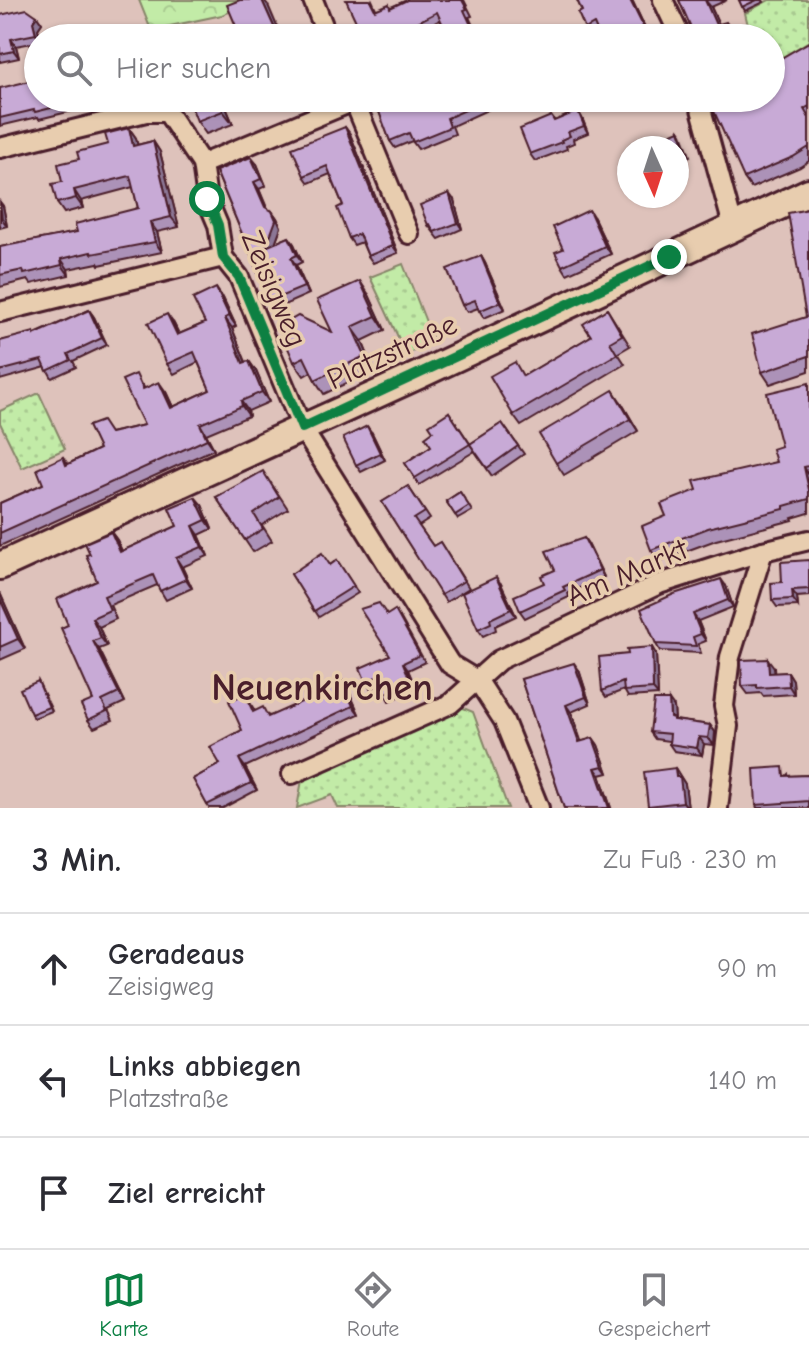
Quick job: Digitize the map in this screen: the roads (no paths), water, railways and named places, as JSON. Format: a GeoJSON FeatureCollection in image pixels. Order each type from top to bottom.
{"type":"FeatureCollection","features":[{"type":"Feature","properties":{"kind":"street"},"geometry":{"type":"LineString","coordinates":[[313,0],[322,24]]}},
{"type":"Feature","properties":{"kind":"street"},"geometry":{"type":"LineString","coordinates":[[663,0],[674,24]]}},
{"type":"Feature","properties":{"kind":"street","name":"Zeisigweg"},"geometry":{"type":"LineString","coordinates":[[0,148],[146,112],[167,112],[202,164],[207,199],[218,225],[223,257],[239,277],[302,428]]}},
{"type":"Feature","properties":{"kind":"street"},"geometry":{"type":"LineString","coordinates":[[202,164],[326,112]]}},
{"type":"Feature","properties":{"kind":"street"},"geometry":{"type":"LineString","coordinates":[[359,112],[409,234]]}},
{"type":"Feature","properties":{"kind":"street"},"geometry":{"type":"LineString","coordinates":[[702,112],[733,226]]}},
{"type":"Feature","properties":{"kind":"street","name":"Platzstraße"},"geometry":{"type":"LineString","coordinates":[[0,566],[809,192]]}},
{"type":"Feature","properties":{"kind":"street"},"geometry":{"type":"LineString","coordinates":[[0,312],[223,257]]}},
{"type":"Feature","properties":{"kind":"street"},"geometry":{"type":"LineString","coordinates":[[302,428],[450,664],[478,681],[504,721],[539,808]]}},
{"type":"Feature","properties":{"kind":"street","name":"Am Markt"},"geometry":{"type":"LineString","coordinates":[[292,774],[450,704],[499,660],[659,584],[809,540]]}},
{"type":"Feature","properties":{"kind":"street"},"geometry":{"type":"LineString","coordinates":[[718,808],[728,726],[724,706],[730,657],[763,551]]}},
{"type":"Feature","properties":{"kind":"district","name":"Neuenkirchen"},"geometry":{"type":"Point","coordinates":[322,688]}}]}
